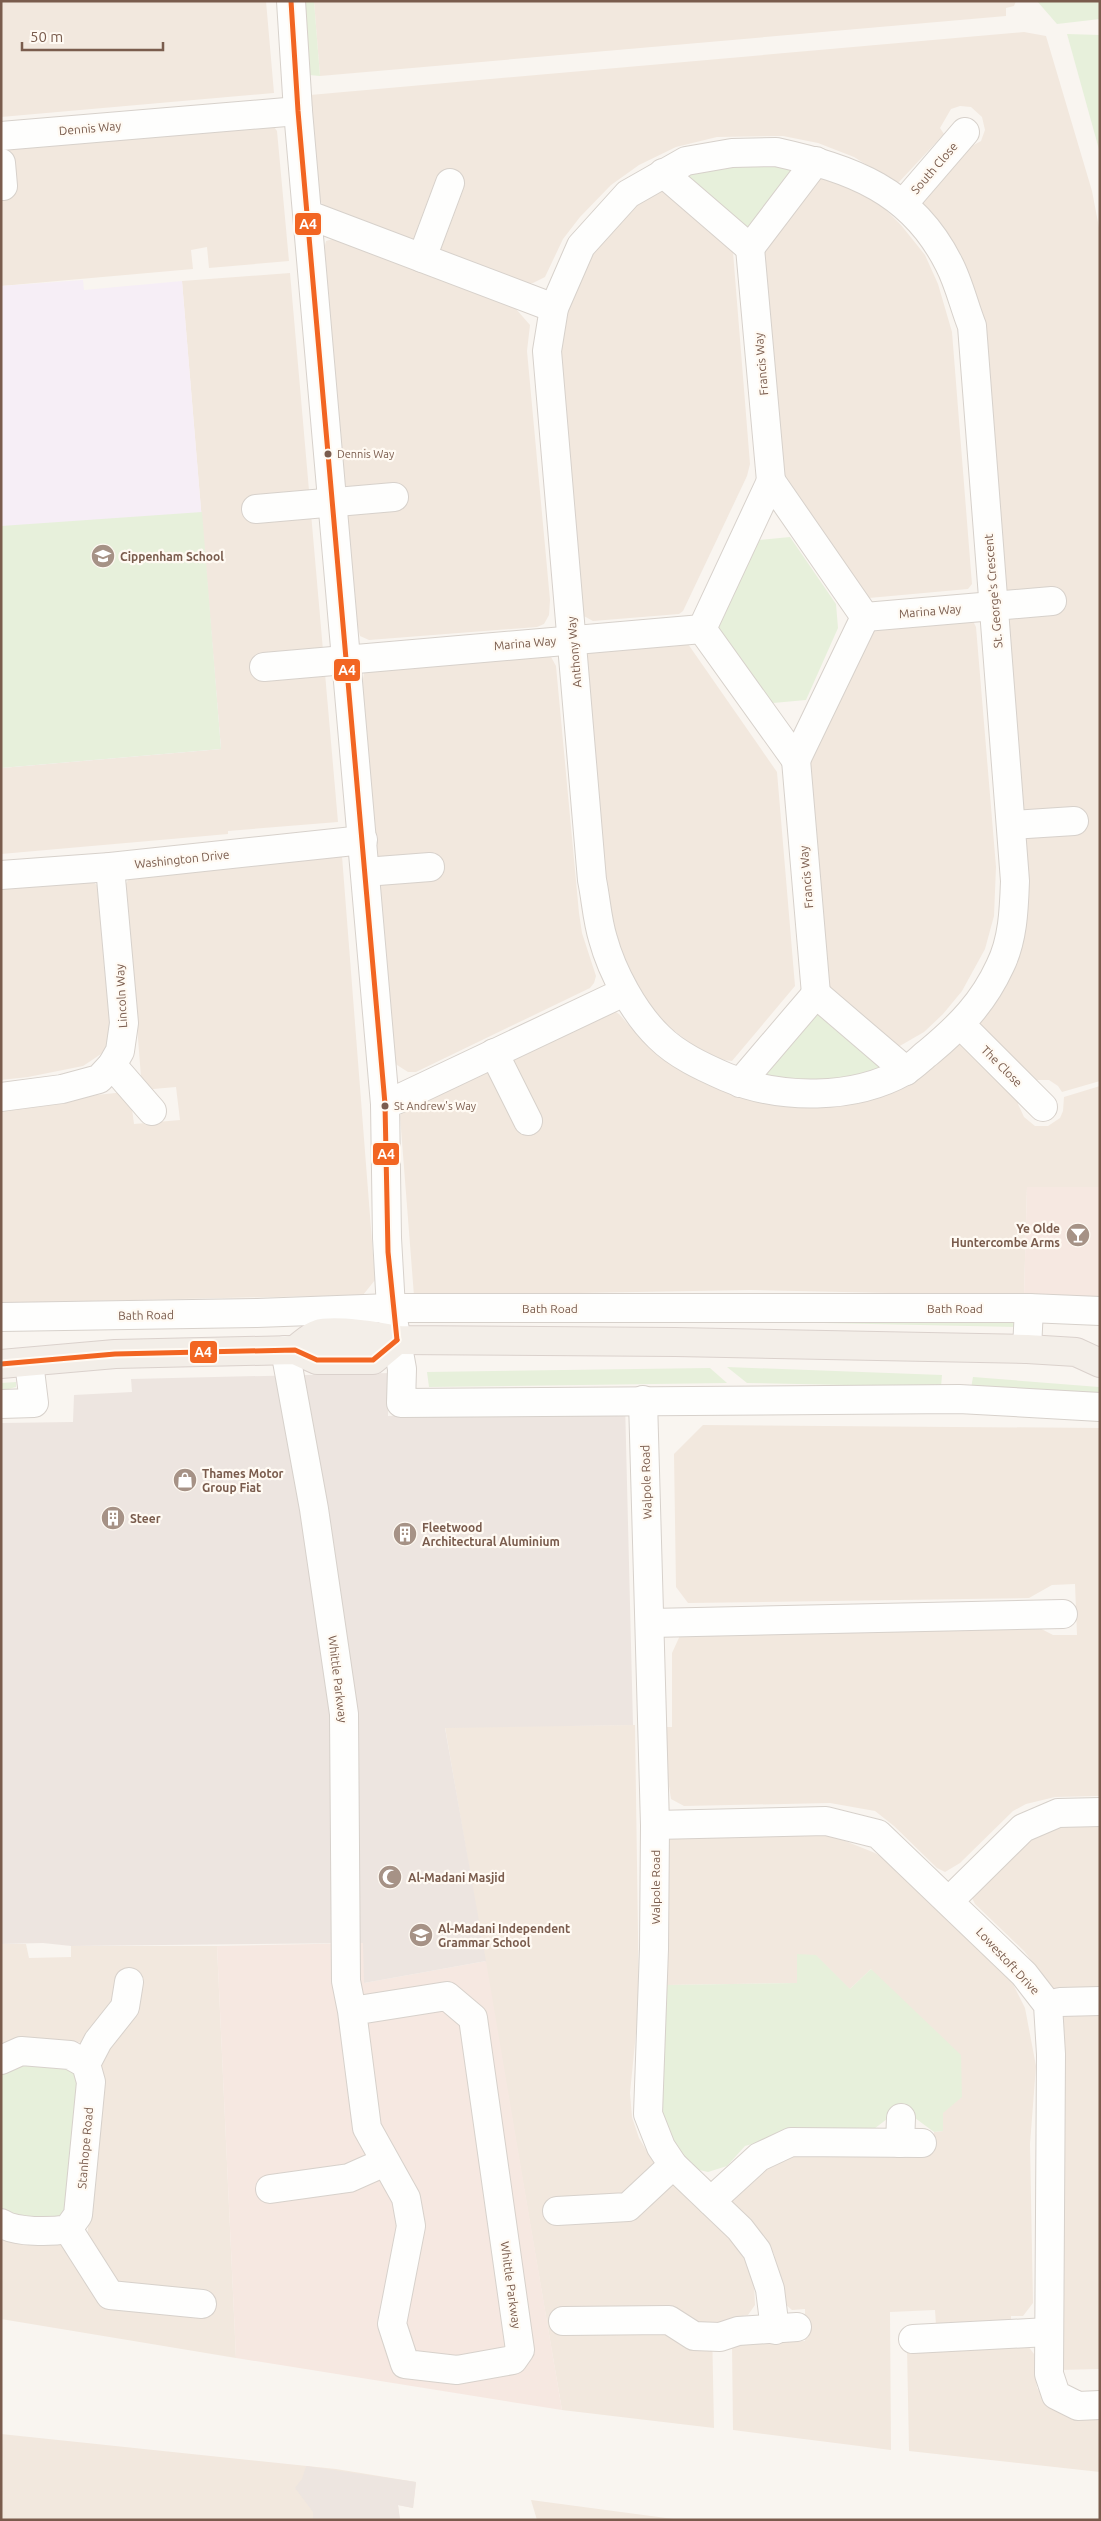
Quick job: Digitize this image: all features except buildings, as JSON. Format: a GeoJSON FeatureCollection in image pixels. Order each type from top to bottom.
{"type":"FeatureCollection","features":[{"type":"Feature","properties":{"kind":"main road"},"geometry":{"type":"LineString","coordinates":[[1,1364],[115,1354],[290,1350],[318,1334],[372,1334],[397,1340],[685,1342],[1027,1349],[1088,1347],[1100,1363]]}},
{"type":"Feature","properties":{"kind":"street"},"geometry":{"type":"LineString","coordinates":[[291,1],[298,111],[348,658],[385,1104],[387,1238],[391,1308],[402,1369],[401,1403],[959,1398],[1100,1407]]}},
{"type":"Feature","properties":{"kind":"street","name":"Dennis Way"},"geometry":{"type":"LineString","coordinates":[[1,136],[298,111]]}},
{"type":"Feature","properties":{"kind":"street","name":"South Close"},"geometry":{"type":"LineString","coordinates":[[903,204],[965,132]]}},
{"type":"Feature","properties":{"kind":"street","name":"St. George's Crescent"},"geometry":{"type":"LineString","coordinates":[[554,308],[581,246],[628,194],[686,161],[732,153],[776,152],[816,161],[868,180],[903,204],[924,224],[950,265],[972,326],[1015,881],[1013,918],[1001,964],[981,999],[961,1025],[906,1071],[865,1086],[808,1095],[765,1090],[740,1083],[698,1065],[659,1037],[624,992]]}},
{"type":"Feature","properties":{"kind":"street"},"geometry":{"type":"LineString","coordinates":[[663,173],[750,248],[816,161]]}},
{"type":"Feature","properties":{"kind":"street"},"geometry":{"type":"LineString","coordinates":[[422,258],[450,183]]}},
{"type":"Feature","properties":{"kind":"street"},"geometry":{"type":"LineString","coordinates":[[308,215],[554,308]]}},
{"type":"Feature","properties":{"kind":"street","name":"Francis Way"},"geometry":{"type":"LineString","coordinates":[[750,248],[771,481]]}},
{"type":"Feature","properties":{"kind":"street","name":"Anthony Way"},"geometry":{"type":"LineString","coordinates":[[554,308],[547,351],[592,880],[603,939],[624,992]]}},
{"type":"Feature","properties":{"kind":"street"},"geometry":{"type":"LineString","coordinates":[[771,481],[866,617],[796,760],[702,629],[771,481]]}},
{"type":"Feature","properties":{"kind":"street"},"geometry":{"type":"LineString","coordinates":[[256,508],[333,500],[394,497]]}},
{"type":"Feature","properties":{"kind":"street","name":"Marina Way"},"geometry":{"type":"LineString","coordinates":[[866,617],[1052,601]]}},
{"type":"Feature","properties":{"kind":"street","name":"Marina Way"},"geometry":{"type":"LineString","coordinates":[[264,667],[348,658],[702,629]]}},
{"type":"Feature","properties":{"kind":"street","name":"Francis Way"},"geometry":{"type":"LineString","coordinates":[[796,760],[816,994]]}},
{"type":"Feature","properties":{"kind":"street"},"geometry":{"type":"LineString","coordinates":[[1012,825],[1074,821]]}},
{"type":"Feature","properties":{"kind":"street","name":"Washington Drive"},"geometry":{"type":"LineString","coordinates":[[1,875],[110,867],[363,840]]}},
{"type":"Feature","properties":{"kind":"street","name":"Lincoln Way"},"geometry":{"type":"LineString","coordinates":[[1,1097],[62,1089],[99,1079],[112,1065],[120,1051],[124,1023],[110,867]]}},
{"type":"Feature","properties":{"kind":"street"},"geometry":{"type":"LineString","coordinates":[[365,872],[430,867]]}},
{"type":"Feature","properties":{"kind":"street"},"geometry":{"type":"LineString","coordinates":[[385,1104],[624,992]]}},
{"type":"Feature","properties":{"kind":"street"},"geometry":{"type":"LineString","coordinates":[[740,1083],[816,994],[906,1071]]}},
{"type":"Feature","properties":{"kind":"street","name":"The Close"},"geometry":{"type":"LineString","coordinates":[[961,1025],[1043,1108]]}},
{"type":"Feature","properties":{"kind":"street"},"geometry":{"type":"LineString","coordinates":[[494,1053],[528,1122]]}},
{"type":"Feature","properties":{"kind":"street"},"geometry":{"type":"LineString","coordinates":[[112,1065],[152,1111]]}},
{"type":"Feature","properties":{"kind":"street","name":"Bath Road"},"geometry":{"type":"LineString","coordinates":[[1,1317],[257,1313],[391,1308],[1029,1308],[1100,1311]]}},
{"type":"Feature","properties":{"kind":"street"},"geometry":{"type":"LineString","coordinates":[[1027,1349],[1029,1308]]}},
{"type":"Feature","properties":{"kind":"street","name":"Whittle Parkway"},"geometry":{"type":"LineString","coordinates":[[290,1350],[344,1714],[346,1981],[352,2011],[367,2128],[406,2198],[411,2226],[392,2324],[405,2364],[457,2370],[513,2360],[520,2350],[473,2018],[447,1996],[352,2011]]}},
{"type":"Feature","properties":{"kind":"street"},"geometry":{"type":"LineString","coordinates":[[1,1404],[34,1403],[29,1362]]}},
{"type":"Feature","properties":{"kind":"street","name":"Walpole Road"},"geometry":{"type":"LineString","coordinates":[[563,2322],[669,2320],[694,2336],[720,2337],[738,2332],[786,2329],[757,2251],[740,2229],[673,2165],[661,2147],[648,2114],[654,1949],[655,1825],[651,1623],[643,1400]]}},
{"type":"Feature","properties":{"kind":"street"},"geometry":{"type":"LineString","coordinates":[[651,1623],[1063,1614]]}},
{"type":"Feature","properties":{"kind":"street"},"geometry":{"type":"LineString","coordinates":[[949,1900],[1023,1828],[1058,1813],[1100,1812]]}},
{"type":"Feature","properties":{"kind":"street","name":"Lowestoft Drive"},"geometry":{"type":"LineString","coordinates":[[655,1825],[826,1821],[878,1834],[949,1900],[1024,1974],[1048,2006],[1051,2054],[1049,2374],[1056,2395],[1078,2406],[1100,2405]]}},
{"type":"Feature","properties":{"kind":"street"},"geometry":{"type":"LineString","coordinates":[[1,2060],[20,2051],[70,2055],[86,2064],[98,2041],[125,2007],[129,1982]]}},
{"type":"Feature","properties":{"kind":"street"},"geometry":{"type":"LineString","coordinates":[[1048,2006],[1060,2002],[1100,2001]]}},
{"type":"Feature","properties":{"kind":"street","name":"Stanhope Road"},"geometry":{"type":"LineString","coordinates":[[68,2228],[78,2216],[91,2082],[86,2064]]}},
{"type":"Feature","properties":{"kind":"street"},"geometry":{"type":"LineString","coordinates":[[711,2201],[759,2157],[791,2142],[908,2135]]}},
{"type":"Feature","properties":{"kind":"street"},"geometry":{"type":"LineString","coordinates":[[270,2189],[349,2178],[385,2162]]}},
{"type":"Feature","properties":{"kind":"street"},"geometry":{"type":"LineString","coordinates":[[557,2211],[628,2207],[673,2165]]}},
{"type":"Feature","properties":{"kind":"street"},"geometry":{"type":"LineString","coordinates":[[1,2223],[8,2228],[56,2231],[68,2228],[110,2295],[202,2304]]}},
{"type":"Feature","properties":{"kind":"street"},"geometry":{"type":"LineString","coordinates":[[913,2339],[1048,2332]]}},
{"type":"Feature","properties":{"kind":"shaded area"},"geometry":{"type":"Polygon","coordinates":[[[1,1],[266,1],[274,93],[1,117],[1,1]]]}},
{"type":"Feature","properties":{"kind":"shaded area"},"geometry":{"type":"Polygon","coordinates":[[[314,1],[1016,1],[1014,6],[1006,8],[1006,16],[320,76],[314,1]]]}},
{"type":"Feature","properties":{"kind":"shaded area"},"geometry":{"type":"Polygon","coordinates":[[[1024,32],[1046,36],[1092,191],[1100,233],[1100,1081],[1062,1092],[1058,1086],[1049,1080],[1033,1080],[981,1033],[977,1021],[999,986],[1019,817],[977,319],[917,201],[970,147],[981,141],[985,130],[982,117],[971,107],[960,106],[951,109],[940,128],[944,134],[899,182],[894,182],[854,157],[818,143],[783,136],[717,137],[676,147],[639,165],[611,185],[580,217],[563,239],[545,277],[533,283],[526,283],[325,207],[320,201],[310,95],[1024,32]]]}},
{"type":"Feature","properties":{"kind":"shaded area"},"geometry":{"type":"Polygon","coordinates":[[[272,124],[277,131],[289,261],[209,268],[207,247],[191,250],[193,269],[1,286],[1,191],[5,164],[3,145],[272,124]]]}},
{"type":"Feature","properties":{"kind":"shaded area"},"geometry":{"type":"Polygon","coordinates":[[[819,174],[861,190],[883,207],[901,225],[925,255],[938,284],[952,332],[972,584],[968,589],[869,598],[779,467],[759,247],[819,174]]]}},
{"type":"Feature","properties":{"kind":"shaded area"},"geometry":{"type":"Polygon","coordinates":[[[655,188],[663,191],[730,247],[733,252],[750,464],[747,476],[683,611],[679,614],[593,621],[580,614],[556,340],[595,240],[655,188]]]}},
{"type":"Feature","properties":{"kind":"shaded area"},"geometry":{"type":"Polygon","coordinates":[[[333,239],[516,309],[530,325],[527,351],[550,600],[549,615],[544,624],[537,627],[369,640],[360,636],[357,623],[323,253],[326,241],[333,239]]]}},
{"type":"Feature","properties":{"kind":"shaded area"},"geometry":{"type":"Polygon","coordinates":[[[290,273],[338,822],[228,831],[228,834],[1,854],[1,768],[221,749],[182,281],[290,273]]]}},
{"type":"Feature","properties":{"kind":"shaded area","name":"Cippenham School"},"geometry":{"type":"Polygon","coordinates":[[[83,280],[84,290],[182,281],[221,749],[1,768],[1,286],[83,280]]]}},
{"type":"Feature","properties":{"kind":"shaded area"},"geometry":{"type":"Polygon","coordinates":[[[972,619],[976,627],[996,867],[994,916],[985,949],[962,991],[943,1014],[924,1032],[898,1047],[824,987],[805,761],[869,629],[972,619]]]}},
{"type":"Feature","properties":{"kind":"shaded area"},"geometry":{"type":"Polygon","coordinates":[[[688,644],[777,772],[795,986],[732,1061],[718,1059],[700,1051],[663,1022],[646,1003],[626,971],[609,925],[585,653],[589,649],[688,644]]]}},
{"type":"Feature","properties":{"kind":"shaded area"},"geometry":{"type":"Polygon","coordinates":[[[550,655],[556,666],[579,913],[582,933],[596,976],[594,983],[590,988],[416,1072],[408,1072],[397,1065],[393,1059],[362,686],[364,672],[550,655]]]}},
{"type":"Feature","properties":{"kind":"shaded area"},"geometry":{"type":"Polygon","coordinates":[[[342,856],[375,1280],[363,1295],[1,1303],[1,1105],[125,1092],[131,1101],[134,1124],[180,1120],[176,1087],[142,1090],[126,884],[129,878],[342,856]]]}},
{"type":"Feature","properties":{"kind":"shaded area"},"geometry":{"type":"Polygon","coordinates":[[[92,880],[101,890],[112,1032],[104,1052],[83,1066],[28,1077],[1,1080],[1,883],[92,880]]]}},
{"type":"Feature","properties":{"kind":"shaded area"},"geometry":{"type":"Polygon","coordinates":[[[614,1011],[619,1014],[642,1040],[681,1070],[708,1085],[767,1103],[960,1043],[1018,1095],[1018,1104],[1024,1117],[1035,1126],[1048,1126],[1060,1118],[1063,1111],[1064,1097],[1100,1086],[1100,1187],[1027,1187],[1024,1296],[750,1290],[414,1296],[400,1116],[404,1107],[614,1011]]]}},
{"type":"Feature","properties":{"kind":"shaded area"},"geometry":{"type":"Polygon","coordinates":[[[1027,1187],[1100,1187],[1100,1298],[1024,1296],[1027,1187]]]}},
{"type":"Feature","properties":{"kind":"shaded area"},"geometry":{"type":"Polygon","coordinates":[[[389,1373],[388,1416],[625,1402],[633,1725],[445,1728],[486,1961],[364,1983],[363,1943],[71,1946],[43,1943],[1,1944],[1,1423],[73,1422],[74,1395],[132,1392],[131,1379],[389,1373]]]}},
{"type":"Feature","properties":{"kind":"shaded area"},"geometry":{"type":"Polygon","coordinates":[[[703,1425],[1100,1428],[1100,1796],[1055,1797],[1026,1804],[1013,1811],[960,1863],[945,1872],[937,1868],[894,1826],[875,1811],[830,1803],[684,1806],[671,1799],[663,1747],[664,1727],[672,1727],[672,1653],[683,1629],[1028,1622],[1053,1635],[1077,1635],[1075,1584],[1052,1585],[1029,1598],[688,1603],[676,1587],[674,1454],[703,1425]]]}},
{"type":"Feature","properties":{"kind":"shaded area"},"geometry":{"type":"Polygon","coordinates":[[[635,1725],[639,2003],[630,2093],[632,2117],[639,2138],[654,2163],[735,2245],[747,2263],[754,2283],[755,2305],[748,2315],[731,2318],[731,2325],[712,2326],[714,2428],[562,2410],[445,1727],[635,1725]]]}},
{"type":"Feature","properties":{"kind":"shaded area"},"geometry":{"type":"Polygon","coordinates":[[[1100,1821],[1100,1991],[1056,1992],[1024,1951],[975,1904],[970,1894],[1001,1857],[1051,1824],[1100,1821]]]}},
{"type":"Feature","properties":{"kind":"shaded area"},"geometry":{"type":"Polygon","coordinates":[[[828,1834],[875,1853],[898,1867],[1008,1974],[1025,2008],[1036,2066],[1030,2144],[1033,2303],[1023,2316],[1011,2316],[1011,2323],[936,2325],[935,2310],[890,2312],[891,2450],[733,2430],[732,2344],[805,2341],[805,2309],[792,2310],[785,2304],[774,2254],[766,2241],[733,2205],[731,2196],[782,2155],[933,2150],[934,2132],[943,2131],[943,2113],[871,1969],[850,1989],[797,1983],[667,1985],[665,1847],[671,1836],[828,1834]]]}},
{"type":"Feature","properties":{"kind":"shaded area"},"geometry":{"type":"Polygon","coordinates":[[[364,1943],[364,1983],[486,1961],[562,2410],[236,2358],[217,1946],[364,1943]]]}},
{"type":"Feature","properties":{"kind":"shaded area"},"geometry":{"type":"Polygon","coordinates":[[[1,1944],[26,1944],[29,1958],[71,1957],[71,1946],[217,1946],[236,2358],[1,2319],[1,2237],[87,2241],[103,2044],[21,2039],[1,2048],[1,1944]]]}},
{"type":"Feature","properties":{"kind":"shaded area"},"geometry":{"type":"Polygon","coordinates":[[[1100,2007],[1100,2369],[1060,2370],[1062,2081],[1065,2039],[1061,2009],[1100,2007]]]}},
{"type":"Feature","properties":{"kind":"shaded area"},"geometry":{"type":"Polygon","coordinates":[[[1028,2346],[1034,2354],[1037,2388],[1046,2401],[1100,2408],[1100,2472],[909,2451],[907,2347],[1028,2346]]]}},
{"type":"Feature","properties":{"kind":"shaded area"},"geometry":{"type":"Polygon","coordinates":[[[1,2434],[336,2469],[416,2482],[413,2508],[398,2505],[400,2520],[1,2520],[1,2434]]]}},
{"type":"Feature","properties":{"kind":"shaded area"},"geometry":{"type":"Polygon","coordinates":[[[306,2466],[416,2482],[413,2508],[398,2505],[400,2520],[313,2520],[313,2512],[295,2488],[302,2479],[306,2466]]]}},
{"type":"Feature","properties":{"kind":"shaded area"},"geometry":{"type":"Polygon","coordinates":[[[531,2500],[681,2520],[537,2520],[531,2500]]]}},
{"type":"Feature","properties":{"kind":"green space"},"geometry":{"type":"Polygon","coordinates":[[[304,1],[314,1],[320,76],[309,75],[304,1]]]}},
{"type":"Feature","properties":{"kind":"green space"},"geometry":{"type":"Polygon","coordinates":[[[1037,1],[1100,1],[1100,19],[1057,24],[1037,1]]]}},
{"type":"Feature","properties":{"kind":"green space"},"geometry":{"type":"Polygon","coordinates":[[[1067,34],[1100,35],[1100,153],[1067,34]]]}},
{"type":"Feature","properties":{"kind":"green space"},"geometry":{"type":"Polygon","coordinates":[[[713,162],[799,166],[748,231],[681,172],[713,162]]]}},
{"type":"Feature","properties":{"kind":"green space"},"geometry":{"type":"Polygon","coordinates":[[[202,512],[221,749],[1,768],[1,526],[202,512]]]}},
{"type":"Feature","properties":{"kind":"green space"},"geometry":{"type":"Polygon","coordinates":[[[790,537],[836,604],[838,628],[806,700],[761,704],[717,640],[714,614],[750,541],[790,537]]]}},
{"type":"Feature","properties":{"kind":"green space"},"geometry":{"type":"Polygon","coordinates":[[[810,1005],[881,1064],[878,1071],[844,1079],[800,1084],[763,1080],[758,1064],[810,1005]]]}},
{"type":"Feature","properties":{"kind":"green space"},"geometry":{"type":"Polygon","coordinates":[[[1012,1316],[1017,1327],[727,1321],[1012,1316]]]}},
{"type":"Feature","properties":{"kind":"green space"},"geometry":{"type":"Polygon","coordinates":[[[727,1367],[942,1375],[941,1387],[747,1383],[727,1367]]]}},
{"type":"Feature","properties":{"kind":"green space"},"geometry":{"type":"Polygon","coordinates":[[[710,1368],[727,1383],[429,1387],[427,1372],[710,1368]]]}},
{"type":"Feature","properties":{"kind":"green space"},"geometry":{"type":"Polygon","coordinates":[[[973,1377],[1099,1387],[1100,1398],[971,1388],[973,1377]]]}},
{"type":"Feature","properties":{"kind":"green space"},"geometry":{"type":"Polygon","coordinates":[[[16,1382],[16,1387],[1,1391],[1,1383],[16,1382]]]}},
{"type":"Feature","properties":{"kind":"green space"},"geometry":{"type":"Polygon","coordinates":[[[797,1954],[816,1955],[850,1989],[871,1969],[961,2055],[962,2097],[943,2113],[943,2131],[934,2132],[915,2118],[887,2119],[870,2132],[792,2133],[745,2146],[727,2166],[708,2172],[695,2169],[668,2138],[658,2097],[667,1985],[797,1983],[797,1954]]]}},
{"type":"Feature","properties":{"kind":"green space"},"geometry":{"type":"Polygon","coordinates":[[[25,2058],[68,2062],[79,2079],[69,2209],[56,2222],[14,2220],[1,2211],[1,2069],[25,2058]]]}},
{"type":"Feature","properties":{"kind":"transit line","name":"A4"},"geometry":{"type":"LineString","coordinates":[[291,1],[298,111],[385,1104],[388,1252],[397,1340]]}},
{"type":"Feature","properties":{"kind":"transit line","name":"A4"},"geometry":{"type":"LineString","coordinates":[[1,1364],[115,1354],[295,1350],[317,1360],[373,1360],[397,1340]]}},
{"type":"Feature","properties":{"kind":"place","name":"Dennis Way"},"geometry":{"type":"Point","coordinates":[328,454]}},
{"type":"Feature","properties":{"kind":"place","name":"Cippenham School"},"geometry":{"type":"Point","coordinates":[103,556]}},
{"type":"Feature","properties":{"kind":"place","name":"St Andrew's Way"},"geometry":{"type":"Point","coordinates":[385,1106]}},
{"type":"Feature","properties":{"kind":"place","name":"Ye Olde Huntercombe Arms"},"geometry":{"type":"Point","coordinates":[1078,1235]}},
{"type":"Feature","properties":{"kind":"place","name":"Thames Motor Group Fiat"},"geometry":{"type":"Point","coordinates":[185,1480]}},
{"type":"Feature","properties":{"kind":"place","name":"Steer"},"geometry":{"type":"Point","coordinates":[113,1518]}},
{"type":"Feature","properties":{"kind":"place","name":"Fleetwood Architectural Aluminium"},"geometry":{"type":"Point","coordinates":[405,1534]}},
{"type":"Feature","properties":{"kind":"place","name":"Al-Madani Masjid"},"geometry":{"type":"Point","coordinates":[390,1877]}},
{"type":"Feature","properties":{"kind":"place","name":"Al-Madani Independent Grammar School"},"geometry":{"type":"Point","coordinates":[421,1935]}}]}
